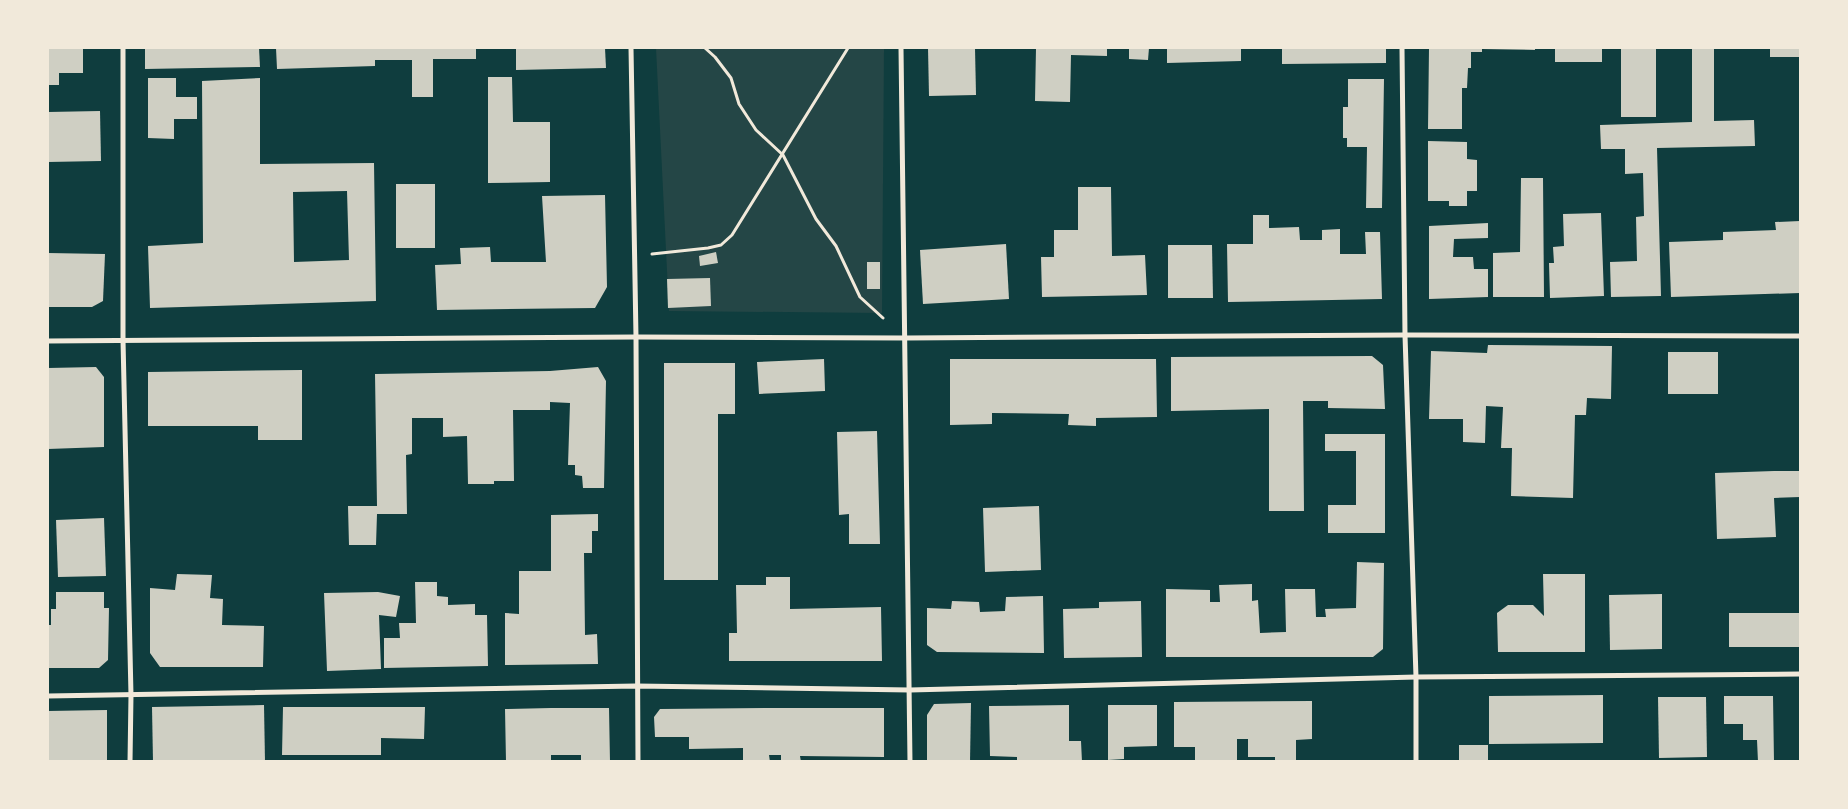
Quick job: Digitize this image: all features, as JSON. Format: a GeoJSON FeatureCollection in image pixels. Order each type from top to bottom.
{"type":"FeatureCollection","features":[{"type":"Feature","properties":{"kind":"street"},"geometry":{"type":"LineString","coordinates":[[122,48],[123,340],[131,695],[130,762]]}},
{"type":"Feature","properties":{"kind":"street"},"geometry":{"type":"LineString","coordinates":[[631,48],[636,337],[636,686],[638,762]]}},
{"type":"Feature","properties":{"kind":"street"},"geometry":{"type":"LineString","coordinates":[[901,48],[910,762]]}},
{"type":"Feature","properties":{"kind":"street"},"geometry":{"type":"LineString","coordinates":[[1402,48],[1405,335],[1416,677],[1416,762]]}},
{"type":"Feature","properties":{"kind":"street"},"geometry":{"type":"LineString","coordinates":[[48,342],[636,337],[1800,336]]}},
{"type":"Feature","properties":{"kind":"street"},"geometry":{"type":"LineString","coordinates":[[48,696],[636,686],[910,690],[1416,677],[1800,674]]}},
{"type":"Feature","properties":{"kind":"path"},"geometry":{"type":"LineString","coordinates":[[705,48],[715,57],[731,78],[739,104],[756,130],[783,155],[816,219],[836,246],[860,297],[906,338]]}},
{"type":"Feature","properties":{"kind":"path"},"geometry":{"type":"LineString","coordinates":[[634,256],[708,248],[721,245],[732,235],[848,48]]}},
{"type":"Feature","properties":{"kind":"shaded area"},"geometry":{"type":"Polygon","coordinates":[[[656,48],[884,48],[882,313],[669,311],[656,48]]]}},
{"type":"Feature","properties":{"kind":"building"},"geometry":{"type":"Polygon","coordinates":[[[48,48],[83,48],[83,73],[59,73],[59,85],[48,85],[48,48]]]}},
{"type":"Feature","properties":{"kind":"building"},"geometry":{"type":"Polygon","coordinates":[[[145,48],[259,48],[260,67],[145,69],[145,48]]]}},
{"type":"Feature","properties":{"kind":"building"},"geometry":{"type":"Polygon","coordinates":[[[276,48],[476,48],[476,59],[433,59],[433,97],[412,97],[412,60],[375,60],[375,66],[277,69],[276,48]]]}},
{"type":"Feature","properties":{"kind":"building"},"geometry":{"type":"Polygon","coordinates":[[[516,48],[605,48],[606,68],[516,70],[516,48]]]}},
{"type":"Feature","properties":{"kind":"building"},"geometry":{"type":"Polygon","coordinates":[[[928,48],[975,48],[976,95],[929,96],[928,48]]]}},
{"type":"Feature","properties":{"kind":"building"},"geometry":{"type":"Polygon","coordinates":[[[1036,48],[1107,48],[1107,56],[1071,55],[1070,102],[1035,101],[1036,48]]]}},
{"type":"Feature","properties":{"kind":"building"},"geometry":{"type":"Polygon","coordinates":[[[1129,48],[1149,48],[1148,60],[1129,59],[1129,48]]]}},
{"type":"Feature","properties":{"kind":"building"},"geometry":{"type":"Polygon","coordinates":[[[1167,48],[1241,48],[1241,61],[1167,63],[1167,48]]]}},
{"type":"Feature","properties":{"kind":"building"},"geometry":{"type":"Polygon","coordinates":[[[1282,48],[1386,48],[1386,63],[1282,64],[1282,48]]]}},
{"type":"Feature","properties":{"kind":"building"},"geometry":{"type":"Polygon","coordinates":[[[1429,48],[1535,48],[1535,50],[1482,49],[1482,52],[1471,52],[1471,68],[1468,68],[1467,88],[1462,88],[1462,129],[1428,129],[1429,48]]]}},
{"type":"Feature","properties":{"kind":"building"},"geometry":{"type":"Polygon","coordinates":[[[1555,48],[1602,48],[1602,62],[1555,62],[1555,48]]]}},
{"type":"Feature","properties":{"kind":"building"},"geometry":{"type":"Polygon","coordinates":[[[1621,48],[1656,48],[1656,117],[1621,117],[1621,48]]]}},
{"type":"Feature","properties":{"kind":"building"},"geometry":{"type":"Polygon","coordinates":[[[1692,48],[1714,48],[1714,121],[1754,120],[1755,146],[1657,148],[1661,296],[1611,297],[1610,262],[1637,261],[1636,217],[1644,216],[1643,173],[1625,174],[1625,149],[1601,149],[1600,125],[1692,122],[1692,48]]]}},
{"type":"Feature","properties":{"kind":"building"},"geometry":{"type":"Polygon","coordinates":[[[1770,48],[1800,48],[1800,57],[1770,57],[1770,48]]]}},
{"type":"Feature","properties":{"kind":"building"},"geometry":{"type":"Polygon","coordinates":[[[488,77],[512,77],[513,122],[550,122],[550,182],[488,183],[488,77]]]}},
{"type":"Feature","properties":{"kind":"building"},"geometry":{"type":"Polygon","coordinates":[[[148,78],[176,78],[176,97],[197,97],[197,119],[174,119],[174,139],[148,138],[148,78]]]}},
{"type":"Feature","properties":{"kind":"building"},"geometry":{"type":"Polygon","coordinates":[[[260,78],[260,164],[374,163],[376,301],[150,308],[148,246],[203,243],[202,81],[260,78]],[[347,191],[293,192],[294,262],[349,260],[347,191]]]}},
{"type":"Feature","properties":{"kind":"building"},"geometry":{"type":"Polygon","coordinates":[[[1348,79],[1384,79],[1382,208],[1366,208],[1367,147],[1347,147],[1347,138],[1343,138],[1343,107],[1348,107],[1348,79]]]}},
{"type":"Feature","properties":{"kind":"building"},"geometry":{"type":"Polygon","coordinates":[[[100,111],[101,161],[48,162],[48,112],[100,111]]]}},
{"type":"Feature","properties":{"kind":"building"},"geometry":{"type":"Polygon","coordinates":[[[1428,141],[1467,142],[1467,159],[1477,160],[1477,191],[1467,191],[1467,206],[1449,206],[1449,201],[1428,201],[1428,141]]]}},
{"type":"Feature","properties":{"kind":"building"},"geometry":{"type":"Polygon","coordinates":[[[1521,178],[1543,178],[1544,297],[1493,297],[1493,253],[1520,252],[1521,178]]]}},
{"type":"Feature","properties":{"kind":"building"},"geometry":{"type":"Polygon","coordinates":[[[396,184],[435,184],[435,248],[396,248],[396,184]]]}},
{"type":"Feature","properties":{"kind":"building"},"geometry":{"type":"Polygon","coordinates":[[[1078,187],[1111,187],[1112,256],[1145,255],[1147,295],[1042,297],[1041,257],[1054,257],[1054,230],[1078,230],[1078,187]]]}},
{"type":"Feature","properties":{"kind":"building"},"geometry":{"type":"Polygon","coordinates":[[[605,195],[607,287],[595,308],[437,310],[435,265],[461,264],[460,248],[490,247],[491,262],[546,262],[542,196],[605,195]]]}},
{"type":"Feature","properties":{"kind":"building"},"geometry":{"type":"Polygon","coordinates":[[[1601,213],[1604,296],[1550,298],[1549,263],[1554,263],[1553,247],[1564,246],[1563,214],[1601,213]]]}},
{"type":"Feature","properties":{"kind":"building"},"geometry":{"type":"Polygon","coordinates":[[[1253,215],[1269,215],[1269,228],[1299,227],[1300,240],[1322,240],[1322,230],[1340,229],[1340,254],[1366,254],[1365,232],[1380,232],[1382,299],[1228,302],[1227,244],[1253,244],[1253,215]]]}},
{"type":"Feature","properties":{"kind":"building"},"geometry":{"type":"Polygon","coordinates":[[[1800,221],[1800,293],[1671,297],[1669,242],[1723,240],[1723,232],[1776,230],[1775,222],[1800,221]]]}},
{"type":"Feature","properties":{"kind":"building"},"geometry":{"type":"Polygon","coordinates":[[[1488,223],[1488,238],[1454,239],[1453,257],[1473,257],[1474,269],[1488,269],[1488,297],[1429,299],[1429,226],[1488,223]]]}},
{"type":"Feature","properties":{"kind":"building"},"geometry":{"type":"Polygon","coordinates":[[[1006,244],[1009,299],[923,304],[920,250],[1006,244]]]}},
{"type":"Feature","properties":{"kind":"building"},"geometry":{"type":"Polygon","coordinates":[[[1168,245],[1212,245],[1213,298],[1168,298],[1168,245]]]}},
{"type":"Feature","properties":{"kind":"building"},"geometry":{"type":"Polygon","coordinates":[[[716,252],[718,263],[700,266],[699,256],[716,252]]]}},
{"type":"Feature","properties":{"kind":"building"},"geometry":{"type":"Polygon","coordinates":[[[48,253],[105,254],[103,301],[92,307],[48,307],[48,253]]]}},
{"type":"Feature","properties":{"kind":"building"},"geometry":{"type":"Polygon","coordinates":[[[867,262],[880,262],[880,289],[867,289],[867,262]]]}},
{"type":"Feature","properties":{"kind":"building"},"geometry":{"type":"Polygon","coordinates":[[[710,278],[711,306],[668,308],[667,279],[710,278]]]}},
{"type":"Feature","properties":{"kind":"building"},"geometry":{"type":"Polygon","coordinates":[[[1488,345],[1612,346],[1611,399],[1587,398],[1586,415],[1575,415],[1573,498],[1511,496],[1512,448],[1501,448],[1503,407],[1486,406],[1485,443],[1463,442],[1463,419],[1429,419],[1431,351],[1487,353],[1488,345]]]}},
{"type":"Feature","properties":{"kind":"building"},"geometry":{"type":"Polygon","coordinates":[[[1668,352],[1718,352],[1718,394],[1668,394],[1668,352]]]}},
{"type":"Feature","properties":{"kind":"building"},"geometry":{"type":"Polygon","coordinates":[[[1372,356],[1383,365],[1385,409],[1328,408],[1328,401],[1303,401],[1304,511],[1269,511],[1269,409],[1171,411],[1171,357],[1372,356]]]}},
{"type":"Feature","properties":{"kind":"building"},"geometry":{"type":"Polygon","coordinates":[[[824,359],[825,391],[759,394],[757,362],[824,359]]]}},
{"type":"Feature","properties":{"kind":"building"},"geometry":{"type":"Polygon","coordinates":[[[950,359],[1156,359],[1157,417],[1096,418],[1096,426],[1068,425],[1069,414],[992,413],[992,424],[950,425],[950,359]]]}},
{"type":"Feature","properties":{"kind":"building"},"geometry":{"type":"Polygon","coordinates":[[[664,363],[735,363],[735,414],[718,414],[718,580],[664,580],[664,363]]]}},
{"type":"Feature","properties":{"kind":"building"},"geometry":{"type":"Polygon","coordinates":[[[96,367],[104,377],[104,447],[48,449],[48,368],[96,367]]]}},
{"type":"Feature","properties":{"kind":"building"},"geometry":{"type":"Polygon","coordinates":[[[598,367],[606,381],[604,488],[583,488],[582,476],[575,475],[575,465],[568,465],[570,403],[550,402],[550,410],[513,410],[514,481],[494,481],[494,484],[468,484],[467,436],[443,437],[443,418],[412,418],[412,454],[406,455],[407,514],[377,514],[376,545],[349,545],[348,506],[377,506],[375,374],[550,371],[598,367]]]}},
{"type":"Feature","properties":{"kind":"building"},"geometry":{"type":"Polygon","coordinates":[[[302,370],[302,440],[258,440],[258,426],[148,426],[148,372],[302,370]]]}},
{"type":"Feature","properties":{"kind":"building"},"geometry":{"type":"Polygon","coordinates":[[[877,431],[880,544],[849,544],[849,514],[839,515],[837,432],[877,431]]]}},
{"type":"Feature","properties":{"kind":"building"},"geometry":{"type":"Polygon","coordinates":[[[1325,434],[1385,434],[1385,533],[1328,533],[1328,505],[1356,505],[1356,451],[1325,451],[1325,434]]]}},
{"type":"Feature","properties":{"kind":"building"},"geometry":{"type":"Polygon","coordinates":[[[1800,471],[1800,497],[1774,498],[1776,537],[1717,539],[1715,473],[1800,471]]]}},
{"type":"Feature","properties":{"kind":"building"},"geometry":{"type":"Polygon","coordinates":[[[1039,506],[1041,570],[985,572],[983,508],[1039,506]]]}},
{"type":"Feature","properties":{"kind":"building"},"geometry":{"type":"Polygon","coordinates":[[[598,514],[598,531],[592,531],[592,553],[584,553],[585,635],[597,634],[598,664],[505,665],[505,613],[519,614],[519,571],[551,571],[551,515],[598,514]]]}},
{"type":"Feature","properties":{"kind":"building"},"geometry":{"type":"Polygon","coordinates":[[[104,518],[106,576],[58,577],[56,520],[104,518]]]}},
{"type":"Feature","properties":{"kind":"building"},"geometry":{"type":"Polygon","coordinates":[[[1357,562],[1384,563],[1383,649],[1373,657],[1166,657],[1166,589],[1210,590],[1210,602],[1220,602],[1219,585],[1252,584],[1252,601],[1258,600],[1260,633],[1286,632],[1285,589],[1315,589],[1316,617],[1326,617],[1325,609],[1356,608],[1357,562]]]}},
{"type":"Feature","properties":{"kind":"building"},"geometry":{"type":"Polygon","coordinates":[[[177,574],[212,575],[210,598],[223,599],[222,625],[264,626],[263,667],[160,667],[150,653],[150,588],[175,590],[177,574]]]}},
{"type":"Feature","properties":{"kind":"building"},"geometry":{"type":"Polygon","coordinates":[[[1543,574],[1585,574],[1585,652],[1498,652],[1497,613],[1508,605],[1533,605],[1544,616],[1543,574]]]}},
{"type":"Feature","properties":{"kind":"building"},"geometry":{"type":"Polygon","coordinates":[[[766,577],[790,577],[790,609],[881,607],[882,661],[729,661],[729,633],[737,633],[736,585],[766,585],[766,577]]]}},
{"type":"Feature","properties":{"kind":"building"},"geometry":{"type":"Polygon","coordinates":[[[415,582],[437,582],[437,596],[448,597],[448,605],[475,604],[475,615],[487,615],[488,666],[384,668],[384,638],[400,638],[399,623],[416,623],[415,582]]]}},
{"type":"Feature","properties":{"kind":"building"},"geometry":{"type":"Polygon","coordinates":[[[56,592],[104,592],[104,608],[109,608],[108,660],[99,668],[48,668],[48,625],[51,625],[51,609],[56,609],[56,592]]]}},
{"type":"Feature","properties":{"kind":"building"},"geometry":{"type":"Polygon","coordinates":[[[378,592],[400,596],[396,617],[379,615],[381,669],[327,671],[324,593],[378,592]]]}},
{"type":"Feature","properties":{"kind":"building"},"geometry":{"type":"Polygon","coordinates":[[[1662,594],[1662,649],[1610,650],[1609,595],[1662,594]]]}},
{"type":"Feature","properties":{"kind":"building"},"geometry":{"type":"Polygon","coordinates":[[[1043,596],[1044,653],[937,652],[927,645],[927,608],[951,609],[952,601],[979,602],[980,612],[1005,611],[1006,597],[1043,596]]]}},
{"type":"Feature","properties":{"kind":"building"},"geometry":{"type":"Polygon","coordinates":[[[1141,601],[1142,657],[1064,658],[1063,609],[1099,608],[1099,602],[1141,601]]]}},
{"type":"Feature","properties":{"kind":"building"},"geometry":{"type":"Polygon","coordinates":[[[1729,613],[1800,613],[1800,647],[1729,647],[1729,613]]]}},
{"type":"Feature","properties":{"kind":"building"},"geometry":{"type":"Polygon","coordinates":[[[1603,695],[1603,743],[1489,744],[1489,696],[1603,695]]]}},
{"type":"Feature","properties":{"kind":"building"},"geometry":{"type":"Polygon","coordinates":[[[1724,696],[1773,696],[1774,762],[1758,762],[1757,740],[1743,740],[1743,724],[1724,724],[1724,696]]]}},
{"type":"Feature","properties":{"kind":"building"},"geometry":{"type":"Polygon","coordinates":[[[1658,697],[1706,697],[1707,757],[1659,758],[1658,697]]]}},
{"type":"Feature","properties":{"kind":"building"},"geometry":{"type":"Polygon","coordinates":[[[1312,701],[1312,739],[1296,740],[1296,762],[1275,762],[1275,757],[1248,757],[1248,739],[1237,739],[1237,762],[1195,760],[1195,747],[1174,747],[1174,702],[1312,701]]]}},
{"type":"Feature","properties":{"kind":"building"},"geometry":{"type":"Polygon","coordinates":[[[971,703],[970,762],[927,762],[927,715],[934,704],[971,703]]]}},
{"type":"Feature","properties":{"kind":"building"},"geometry":{"type":"Polygon","coordinates":[[[264,705],[265,762],[153,762],[152,707],[264,705]]]}},
{"type":"Feature","properties":{"kind":"building"},"geometry":{"type":"Polygon","coordinates":[[[1069,705],[1069,741],[1081,741],[1082,762],[1017,762],[1017,757],[990,756],[989,706],[1069,705]]]}},
{"type":"Feature","properties":{"kind":"building"},"geometry":{"type":"Polygon","coordinates":[[[1108,705],[1157,705],[1157,746],[1124,747],[1124,759],[1108,760],[1108,705]]]}},
{"type":"Feature","properties":{"kind":"building"},"geometry":{"type":"Polygon","coordinates":[[[283,707],[425,707],[424,739],[381,738],[381,755],[282,755],[283,707]]]}},
{"type":"Feature","properties":{"kind":"building"},"geometry":{"type":"Polygon","coordinates":[[[609,708],[610,762],[581,762],[581,755],[551,755],[551,762],[506,762],[505,709],[609,708]]]}},
{"type":"Feature","properties":{"kind":"building"},"geometry":{"type":"Polygon","coordinates":[[[884,708],[884,757],[800,756],[801,762],[781,762],[781,755],[769,755],[770,762],[743,762],[743,748],[689,749],[689,737],[655,737],[654,717],[660,709],[884,708]]]}},
{"type":"Feature","properties":{"kind":"building"},"geometry":{"type":"Polygon","coordinates":[[[107,710],[107,762],[48,762],[48,711],[107,710]]]}},
{"type":"Feature","properties":{"kind":"building"},"geometry":{"type":"Polygon","coordinates":[[[1459,745],[1488,745],[1488,762],[1459,762],[1459,745]]]}}]}
